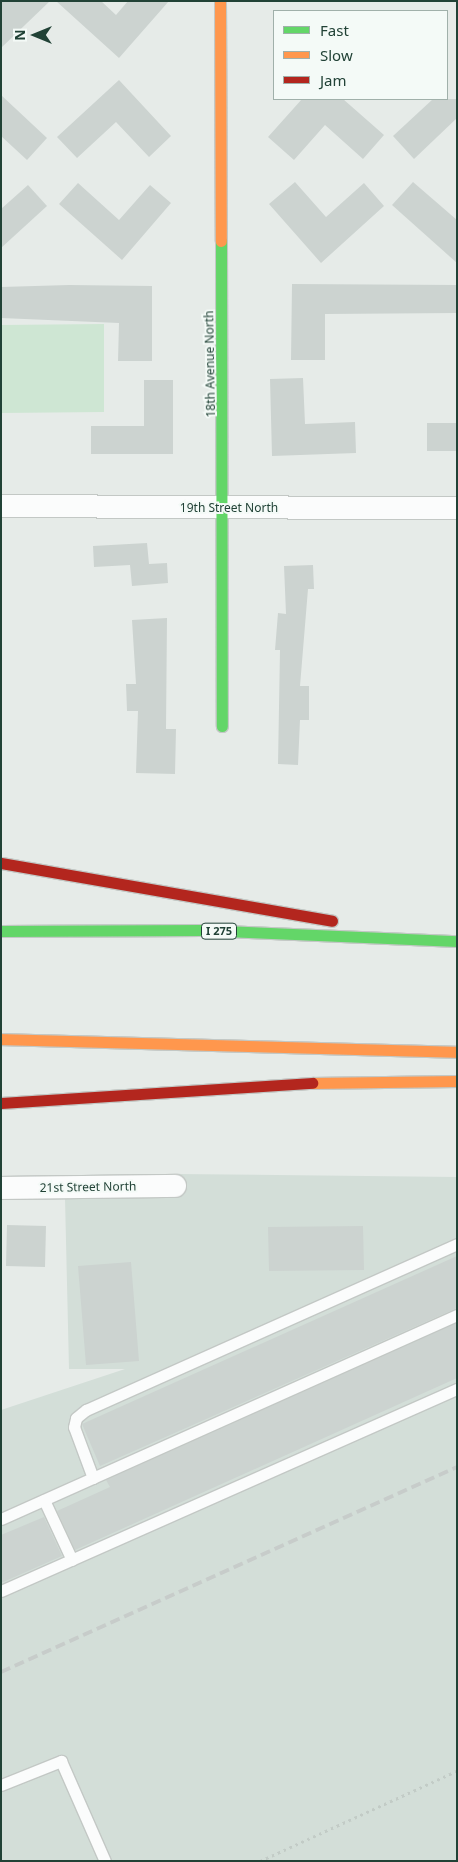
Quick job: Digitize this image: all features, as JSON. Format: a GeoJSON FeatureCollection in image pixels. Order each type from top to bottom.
{"type":"FeatureCollection","features":[{"type":"Feature","properties":{"kind":"main road","name":"18th Avenue North"},"geometry":{"type":"LineString","coordinates":[[220,1],[225,508],[222,726]]}},
{"type":"Feature","properties":{"kind":"main road"},"geometry":{"type":"LineString","coordinates":[[1,863],[437,940]]}},
{"type":"Feature","properties":{"kind":"main road","name":"I 275"},"geometry":{"type":"LineString","coordinates":[[1,931],[202,930],[457,941]]}},
{"type":"Feature","properties":{"kind":"main road"},"geometry":{"type":"LineString","coordinates":[[1,1039],[457,1052]]}},
{"type":"Feature","properties":{"kind":"main road"},"geometry":{"type":"LineString","coordinates":[[1,1103],[350,1080],[457,1081]]}},
{"type":"Feature","properties":{"kind":"street","name":"19th Street North"},"geometry":{"type":"LineString","coordinates":[[1,506],[457,508]]}},
{"type":"Feature","properties":{"kind":"street","name":"21st Street North"},"geometry":{"type":"LineString","coordinates":[[1,1188],[175,1186]]}},
{"type":"Feature","properties":{"kind":"lane"},"geometry":{"type":"LineString","coordinates":[[93,1478],[74,1427],[76,1418],[86,1410],[457,1244]]}},
{"type":"Feature","properties":{"kind":"lane"},"geometry":{"type":"LineString","coordinates":[[1,1519],[457,1315]]}},
{"type":"Feature","properties":{"kind":"lane"},"geometry":{"type":"LineString","coordinates":[[1,1591],[457,1389]]}},
{"type":"Feature","properties":{"kind":"lane"},"geometry":{"type":"LineString","coordinates":[[44,1500],[72,1560]]}},
{"type":"Feature","properties":{"kind":"lane"},"geometry":{"type":"LineString","coordinates":[[1,1785],[61,1761],[105,1861]]}},
{"type":"Feature","properties":{"kind":"path"},"geometry":{"type":"LineString","coordinates":[[260,1861],[457,1771]]}},
{"type":"Feature","properties":{"kind":"shaded area"},"geometry":{"type":"Polygon","coordinates":[[[176,1174],[457,1177],[457,1861],[1,1861],[1,1410],[125,1369],[69,1369],[65,1198],[175,1197],[176,1174]]]}},
{"type":"Feature","properties":{"kind":"green space"},"geometry":{"type":"Polygon","coordinates":[[[104,324],[104,412],[1,413],[1,325],[104,324]]]}},
{"type":"Feature","properties":{"kind":"building"},"geometry":{"type":"Polygon","coordinates":[[[1,1],[50,1],[1,48],[1,1]]]}},
{"type":"Feature","properties":{"kind":"building"},"geometry":{"type":"Polygon","coordinates":[[[56,1],[101,1],[116,15],[128,1],[169,1],[119,58],[56,1]]]}},
{"type":"Feature","properties":{"kind":"building"},"geometry":{"type":"Polygon","coordinates":[[[119,80],[171,136],[149,157],[116,122],[77,158],[57,137],[119,80]]]}},
{"type":"Feature","properties":{"kind":"building"},"geometry":{"type":"Polygon","coordinates":[[[1,95],[47,138],[27,160],[1,136],[1,95]]]}},
{"type":"Feature","properties":{"kind":"building"},"geometry":{"type":"Polygon","coordinates":[[[457,99],[457,118],[414,159],[393,136],[432,100],[457,99]]]}},
{"type":"Feature","properties":{"kind":"building"},"geometry":{"type":"Polygon","coordinates":[[[301,100],[344,100],[384,135],[363,159],[325,125],[294,160],[268,137],[301,100]]]}},
{"type":"Feature","properties":{"kind":"building"},"geometry":{"type":"Polygon","coordinates":[[[295,182],[326,217],[364,183],[384,206],[321,263],[269,204],[295,182]]]}},
{"type":"Feature","properties":{"kind":"building"},"geometry":{"type":"Polygon","coordinates":[[[413,182],[457,220],[457,263],[392,205],[413,182]]]}},
{"type":"Feature","properties":{"kind":"building"},"geometry":{"type":"Polygon","coordinates":[[[78,183],[119,220],[150,185],[171,203],[122,260],[59,204],[78,183]]]}},
{"type":"Feature","properties":{"kind":"building"},"geometry":{"type":"Polygon","coordinates":[[[28,185],[47,206],[1,248],[1,209],[28,185]]]}},
{"type":"Feature","properties":{"kind":"building"},"geometry":{"type":"Polygon","coordinates":[[[292,284],[457,285],[457,313],[325,314],[325,360],[291,360],[292,284]]]}},
{"type":"Feature","properties":{"kind":"building"},"geometry":{"type":"Polygon","coordinates":[[[69,285],[152,286],[152,361],[118,361],[119,323],[1,318],[1,287],[69,285]]]}},
{"type":"Feature","properties":{"kind":"building"},"geometry":{"type":"Polygon","coordinates":[[[303,378],[305,424],[355,422],[356,453],[272,456],[270,379],[303,378]]]}},
{"type":"Feature","properties":{"kind":"building"},"geometry":{"type":"Polygon","coordinates":[[[144,380],[173,380],[173,454],[91,454],[91,426],[144,426],[144,380]]]}},
{"type":"Feature","properties":{"kind":"building"},"geometry":{"type":"Polygon","coordinates":[[[427,423],[457,423],[457,451],[427,451],[427,423]]]}},
{"type":"Feature","properties":{"kind":"building"},"geometry":{"type":"Polygon","coordinates":[[[147,543],[149,564],[167,563],[168,583],[132,586],[130,565],[94,567],[93,546],[147,543]]]}},
{"type":"Feature","properties":{"kind":"building"},"geometry":{"type":"Polygon","coordinates":[[[313,565],[314,589],[308,589],[300,686],[309,686],[309,720],[300,720],[298,765],[278,764],[280,650],[275,650],[278,613],[286,614],[284,566],[313,565]]]}},
{"type":"Feature","properties":{"kind":"building"},"geometry":{"type":"Polygon","coordinates":[[[167,618],[166,729],[176,729],[175,774],[136,773],[138,711],[127,711],[126,684],[136,684],[132,620],[167,618]]]}},
{"type":"Feature","properties":{"kind":"building"},"geometry":{"type":"Polygon","coordinates":[[[7,1225],[46,1226],[45,1267],[6,1266],[7,1225]]]}},
{"type":"Feature","properties":{"kind":"building"},"geometry":{"type":"Polygon","coordinates":[[[363,1226],[364,1270],[269,1271],[268,1227],[363,1226]]]}},
{"type":"Feature","properties":{"kind":"building"},"geometry":{"type":"Polygon","coordinates":[[[457,1256],[457,1308],[100,1466],[82,1424],[457,1256]]]}},
{"type":"Feature","properties":{"kind":"building"},"geometry":{"type":"Polygon","coordinates":[[[131,1262],[139,1361],[86,1365],[78,1266],[131,1262]]]}},
{"type":"Feature","properties":{"kind":"building"},"geometry":{"type":"Polygon","coordinates":[[[457,1323],[457,1378],[75,1550],[57,1511],[110,1487],[106,1480],[457,1323]]]}},
{"type":"Feature","properties":{"kind":"building"},"geometry":{"type":"Polygon","coordinates":[[[44,1517],[62,1556],[1,1583],[1,1535],[44,1517]]]}},
{"type":"Feature","properties":{"kind":"railway"},"geometry":{"type":"LineString","coordinates":[[1,1672],[457,1467]]}},
{"type":"Feature","properties":{"kind":"traffic: fast"},"geometry":{"type":"LineString","coordinates":[[221,241],[222,726]]}},
{"type":"Feature","properties":{"kind":"traffic: fast"},"geometry":{"type":"LineString","coordinates":[[1,931],[202,930],[457,941]]}},
{"type":"Feature","properties":{"kind":"traffic: slow"},"geometry":{"type":"LineString","coordinates":[[220,1],[221,241]]}},
{"type":"Feature","properties":{"kind":"traffic: slow"},"geometry":{"type":"LineString","coordinates":[[1,1039],[457,1052]]}},
{"type":"Feature","properties":{"kind":"traffic: slow"},"geometry":{"type":"LineString","coordinates":[[312,1083],[457,1081]]}},
{"type":"Feature","properties":{"kind":"traffic: jam"},"geometry":{"type":"LineString","coordinates":[[1,863],[332,921]]}},
{"type":"Feature","properties":{"kind":"traffic: jam"},"geometry":{"type":"LineString","coordinates":[[1,1103],[312,1083]]}}]}
